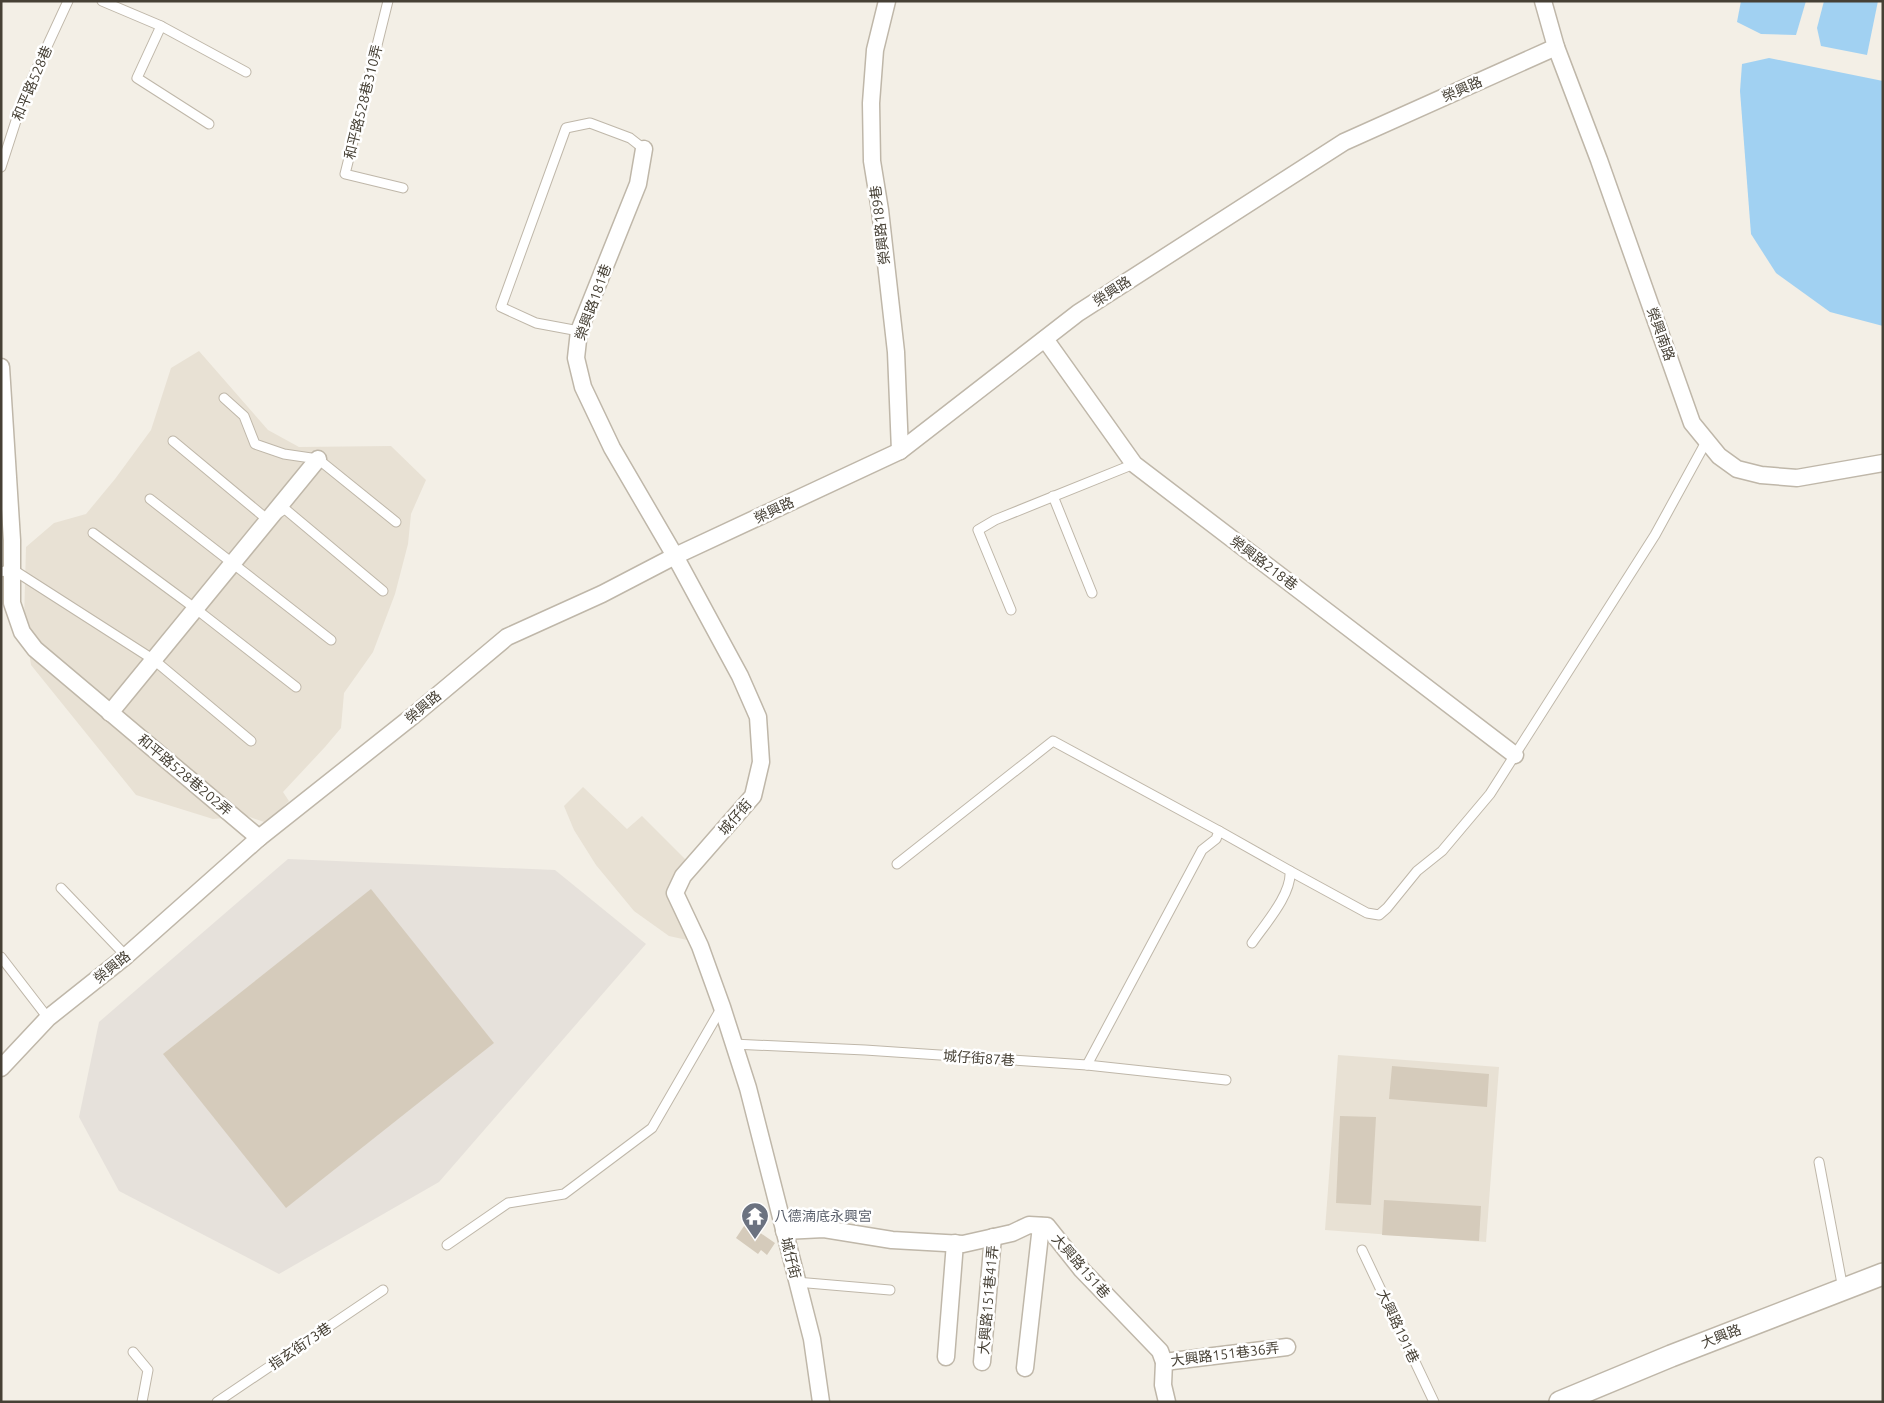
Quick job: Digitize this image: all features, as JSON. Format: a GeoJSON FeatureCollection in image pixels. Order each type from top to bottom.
{"type":"FeatureCollection","features":[{"type":"Feature","properties":{"kind":"street","name":"榮興路189巷"},"geometry":{"type":"LineString","coordinates":[[887,1],[875,50],[871,103],[872,161],[880,210],[896,352],[900,451]]}},
{"type":"Feature","properties":{"kind":"street"},"geometry":{"type":"LineString","coordinates":[[1543,1],[1556,47]]}},
{"type":"Feature","properties":{"kind":"street","name":"榮興路"},"geometry":{"type":"LineString","coordinates":[[1,1068],[48,1018],[126,956],[259,838],[414,715],[507,637],[602,594],[676,556],[900,451],[1078,313],[1344,142],[1556,47]]}},
{"type":"Feature","properties":{"kind":"street","name":"榮興南路"},"geometry":{"type":"LineString","coordinates":[[1556,47],[1599,160],[1692,423],[1706,442],[1719,456],[1737,468],[1761,475],[1797,478],[1883,463]]}},
{"type":"Feature","properties":{"kind":"street","name":"榮興路181巷"},"geometry":{"type":"LineString","coordinates":[[644,149],[638,184],[579,331],[576,358],[583,387],[612,448],[676,556]]}},
{"type":"Feature","properties":{"kind":"street","name":"榮興路218巷"},"geometry":{"type":"LineString","coordinates":[[1045,339],[1134,464],[1515,755]]}},
{"type":"Feature","properties":{"kind":"street","name":"和平路528巷202弄"},"geometry":{"type":"LineString","coordinates":[[1,367],[11,520],[7,571],[12,603],[22,632],[34,649],[259,838]]}},
{"type":"Feature","properties":{"kind":"street"},"geometry":{"type":"LineString","coordinates":[[110,713],[318,458]]}},
{"type":"Feature","properties":{"kind":"street","name":"城仔街"},"geometry":{"type":"LineString","coordinates":[[676,556],[740,676],[758,717],[761,762],[754,796],[683,876],[675,892],[700,946],[748,1088],[812,1339],[821,1402]]}},
{"type":"Feature","properties":{"kind":"street","name":"大興路151巷"},"geometry":{"type":"LineString","coordinates":[[784,1231],[824,1229],[892,1240],[963,1244],[1012,1233],[1029,1225],[1047,1226],[1082,1270],[1160,1351],[1164,1362]]}},
{"type":"Feature","properties":{"kind":"street"},"geometry":{"type":"LineString","coordinates":[[1025,1368],[1041,1226]]}},
{"type":"Feature","properties":{"kind":"street","name":"大興路151巷41弄"},"geometry":{"type":"LineString","coordinates":[[982,1362],[993,1237]]}},
{"type":"Feature","properties":{"kind":"street"},"geometry":{"type":"LineString","coordinates":[[946,1357],[955,1243]]}},
{"type":"Feature","properties":{"kind":"street","name":"大興路"},"geometry":{"type":"LineString","coordinates":[[1560,1402],[1671,1356],[1883,1274]]}},
{"type":"Feature","properties":{"kind":"street","name":"大興路151巷36弄"},"geometry":{"type":"LineString","coordinates":[[1164,1362],[1287,1347]]}},
{"type":"Feature","properties":{"kind":"street"},"geometry":{"type":"LineString","coordinates":[[1164,1362],[1163,1385],[1167,1402]]}},
{"type":"Feature","properties":{"kind":"lane","name":"和平路528巷"},"geometry":{"type":"LineString","coordinates":[[1,167],[24,96],[68,1]]}},
{"type":"Feature","properties":{"kind":"lane"},"geometry":{"type":"LineString","coordinates":[[102,1],[161,26],[246,72]]}},
{"type":"Feature","properties":{"kind":"lane","name":"和平路528巷310弄"},"geometry":{"type":"LineString","coordinates":[[388,1],[345,174],[403,188]]}},
{"type":"Feature","properties":{"kind":"lane"},"geometry":{"type":"LineString","coordinates":[[161,26],[137,78],[209,124]]}},
{"type":"Feature","properties":{"kind":"lane"},"geometry":{"type":"LineString","coordinates":[[579,331],[536,323],[501,307],[566,128],[590,123],[630,138],[644,149]]}},
{"type":"Feature","properties":{"kind":"lane"},"geometry":{"type":"LineString","coordinates":[[224,398],[244,416],[255,444],[284,454],[318,458],[396,522]]}},
{"type":"Feature","properties":{"kind":"lane"},"geometry":{"type":"LineString","coordinates":[[173,442],[268,520],[286,508],[383,591]]}},
{"type":"Feature","properties":{"kind":"lane"},"geometry":{"type":"LineString","coordinates":[[897,864],[1053,741],[1367,913],[1379,915],[1417,872],[1448,844],[1490,794],[1656,535],[1706,442]]}},
{"type":"Feature","properties":{"kind":"lane"},"geometry":{"type":"LineString","coordinates":[[1011,610],[978,530],[995,520],[1134,464]]}},
{"type":"Feature","properties":{"kind":"lane"},"geometry":{"type":"LineString","coordinates":[[1054,496],[1092,593]]}},
{"type":"Feature","properties":{"kind":"lane"},"geometry":{"type":"LineString","coordinates":[[150,499],[331,640]]}},
{"type":"Feature","properties":{"kind":"lane"},"geometry":{"type":"LineString","coordinates":[[93,533],[296,686]]}},
{"type":"Feature","properties":{"kind":"lane"},"geometry":{"type":"LineString","coordinates":[[7,571],[154,660],[251,741]]}},
{"type":"Feature","properties":{"kind":"lane"},"geometry":{"type":"LineString","coordinates":[[1087,1065],[1202,850],[1216,839],[1219,831]]}},
{"type":"Feature","properties":{"kind":"lane"},"geometry":{"type":"LineString","coordinates":[[1252,942],[1283,898],[1291,878],[1290,870]]}},
{"type":"Feature","properties":{"kind":"lane"},"geometry":{"type":"LineString","coordinates":[[61,888],[126,956]]}},
{"type":"Feature","properties":{"kind":"lane"},"geometry":{"type":"LineString","coordinates":[[1,957],[48,1018]]}},
{"type":"Feature","properties":{"kind":"lane"},"geometry":{"type":"LineString","coordinates":[[447,1245],[508,1203],[564,1194],[652,1128],[727,1024]]}},
{"type":"Feature","properties":{"kind":"lane","name":"城仔街87巷"},"geometry":{"type":"LineString","coordinates":[[727,1024],[865,1050],[1087,1065],[1226,1080]]}},
{"type":"Feature","properties":{"kind":"lane"},"geometry":{"type":"LineString","coordinates":[[1820,1162],[1843,1289]]}},
{"type":"Feature","properties":{"kind":"lane","name":"大興路191巷"},"geometry":{"type":"LineString","coordinates":[[1362,1250],[1434,1402]]}},
{"type":"Feature","properties":{"kind":"lane"},"geometry":{"type":"LineString","coordinates":[[796,1282],[890,1290]]}},
{"type":"Feature","properties":{"kind":"lane","name":"指玄街73巷"},"geometry":{"type":"LineString","coordinates":[[217,1402],[383,1290]]}},
{"type":"Feature","properties":{"kind":"lane"},"geometry":{"type":"LineString","coordinates":[[133,1352],[148,1370],[142,1402]]}},
{"type":"Feature","properties":{"kind":"shaded area"},"geometry":{"type":"Polygon","coordinates":[[[199,351],[268,430],[299,447],[391,446],[426,480],[411,514],[408,544],[395,594],[373,652],[344,693],[341,728],[283,792],[289,801],[267,823],[247,816],[213,819],[136,795],[31,665],[24,621],[26,547],[54,523],[86,514],[115,479],[151,430],[171,368],[199,351]]]}},
{"type":"Feature","properties":{"kind":"shaded area"},"geometry":{"type":"Polygon","coordinates":[[[583,787],[627,829],[642,816],[688,862],[669,897],[687,940],[669,936],[634,911],[596,865],[574,830],[564,806],[583,787]]]}},
{"type":"Feature","properties":{"kind":"shaded area"},"geometry":{"type":"Polygon","coordinates":[[[288,859],[555,870],[646,944],[439,1182],[279,1274],[119,1191],[79,1117],[99,1022],[288,859]]]}},
{"type":"Feature","properties":{"kind":"shaded area"},"geometry":{"type":"Polygon","coordinates":[[[1338,1055],[1499,1067],[1486,1242],[1325,1230],[1338,1055]]]}},
{"type":"Feature","properties":{"kind":"water"},"geometry":{"type":"Polygon","coordinates":[[[1741,1],[1806,1],[1796,35],[1761,34],[1737,22],[1741,1]]]}},
{"type":"Feature","properties":{"kind":"water"},"geometry":{"type":"Polygon","coordinates":[[[1824,1],[1878,1],[1867,55],[1821,46],[1817,28],[1824,1]]]}},
{"type":"Feature","properties":{"kind":"water"},"geometry":{"type":"Polygon","coordinates":[[[1769,58],[1883,81],[1883,326],[1830,312],[1776,273],[1751,234],[1740,91],[1742,64],[1769,58]]]}},
{"type":"Feature","properties":{"kind":"building"},"geometry":{"type":"Polygon","coordinates":[[[371,889],[494,1043],[286,1208],[163,1054],[371,889]]]}},
{"type":"Feature","properties":{"kind":"building"},"geometry":{"type":"Polygon","coordinates":[[[1392,1066],[1489,1074],[1487,1107],[1389,1099],[1392,1066]]]}},
{"type":"Feature","properties":{"kind":"building"},"geometry":{"type":"Polygon","coordinates":[[[1340,1116],[1376,1117],[1371,1205],[1336,1203],[1340,1116]]]}},
{"type":"Feature","properties":{"kind":"building"},"geometry":{"type":"Polygon","coordinates":[[[1384,1200],[1481,1206],[1479,1241],[1382,1235],[1384,1200]]]}},
{"type":"Feature","properties":{"kind":"building","name":"八德湳底永興宮"},"geometry":{"type":"Polygon","coordinates":[[[746,1223],[775,1243],[767,1255],[761,1250],[758,1254],[736,1238],[746,1223]]]}},
{"type":"Feature","properties":{"kind":"place","name":"八德湳底永興宮"},"geometry":{"type":"Point","coordinates":[755,1240]}}]}
